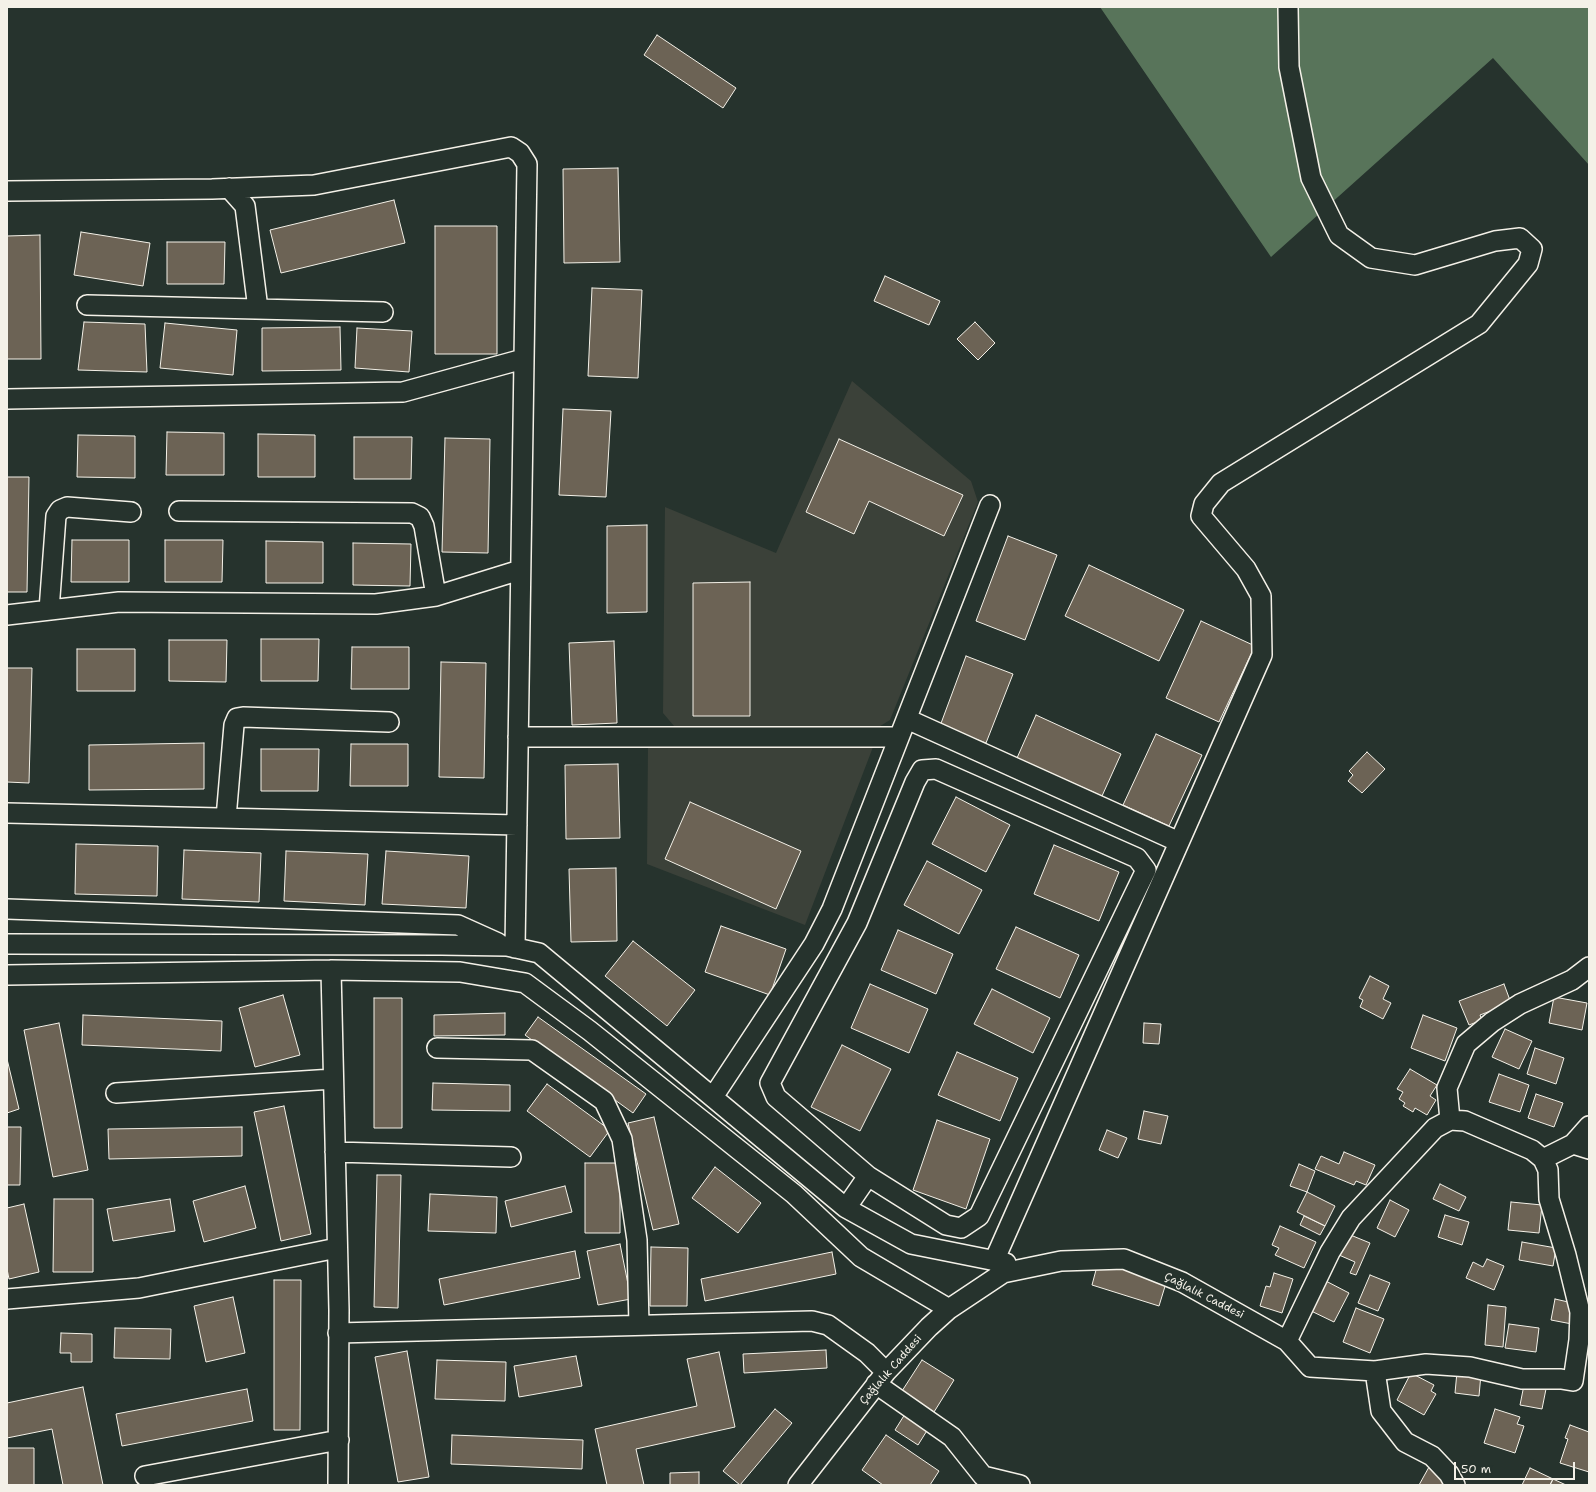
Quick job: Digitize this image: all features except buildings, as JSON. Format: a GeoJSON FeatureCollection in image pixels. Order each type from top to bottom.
{"type":"FeatureCollection","features":[{"type":"Feature","properties":{"kind":"street"},"geometry":{"type":"LineString","coordinates":[[994,1261],[1262,655],[1261,596],[1246,569],[1201,516],[1204,504],[1221,483],[1479,324],[1528,264],[1532,249],[1520,238],[1495,241],[1415,265],[1371,258],[1339,235],[1311,178],[1289,68],[1288,7]]}},
{"type":"Feature","properties":{"kind":"street"},"geometry":{"type":"LineString","coordinates":[[7,191],[229,188],[314,185],[511,147],[520,153],[527,164],[517,825],[511,947]]}},
{"type":"Feature","properties":{"kind":"street"},"geometry":{"type":"LineString","coordinates":[[229,188],[245,206],[258,309]]}},
{"type":"Feature","properties":{"kind":"street"},"geometry":{"type":"LineString","coordinates":[[88,305],[383,312]]}},
{"type":"Feature","properties":{"kind":"street"},"geometry":{"type":"LineString","coordinates":[[7,399],[403,392],[523,359]]}},
{"type":"Feature","properties":{"kind":"street"},"geometry":{"type":"LineString","coordinates":[[713,1097],[814,944],[832,909],[990,505]]}},
{"type":"Feature","properties":{"kind":"street"},"geometry":{"type":"LineString","coordinates":[[49,610],[56,516],[60,510],[67,507],[131,512]]}},
{"type":"Feature","properties":{"kind":"street"},"geometry":{"type":"LineString","coordinates":[[179,511],[412,513],[420,517],[424,526],[436,596]]}},
{"type":"Feature","properties":{"kind":"street"},"geometry":{"type":"LineString","coordinates":[[7,615],[119,602],[376,604],[436,596],[520,570]]}},
{"type":"Feature","properties":{"kind":"street"},"geometry":{"type":"LineString","coordinates":[[226,818],[234,725],[237,718],[388,722]]}},
{"type":"Feature","properties":{"kind":"street"},"geometry":{"type":"LineString","coordinates":[[907,719],[1179,842]]}},
{"type":"Feature","properties":{"kind":"street"},"geometry":{"type":"LineString","coordinates":[[518,737],[899,737]]}},
{"type":"Feature","properties":{"kind":"street"},"geometry":{"type":"LineString","coordinates":[[936,769],[1137,858],[1146,870],[979,1216],[961,1228],[946,1225],[868,1176],[776,1097],[770,1083],[857,923],[915,782],[922,770],[936,769]]}},
{"type":"Feature","properties":{"kind":"street"},"geometry":{"type":"LineString","coordinates":[[7,813],[517,825]]}},
{"type":"Feature","properties":{"kind":"street"},"geometry":{"type":"LineString","coordinates":[[7,909],[458,925],[511,947],[539,953],[846,1208],[911,1244],[1030,1268]]}},
{"type":"Feature","properties":{"kind":"street"},"geometry":{"type":"LineString","coordinates":[[832,909],[857,923]]}},
{"type":"Feature","properties":{"kind":"street"},"geometry":{"type":"LineString","coordinates":[[7,944],[511,947]]}},
{"type":"Feature","properties":{"kind":"street"},"geometry":{"type":"LineString","coordinates":[[1450,1120],[1447,1088],[1466,1044],[1492,1022],[1520,1004],[1572,980],[1589,967]]}},
{"type":"Feature","properties":{"kind":"street"},"geometry":{"type":"LineString","coordinates":[[7,975],[331,970],[460,972],[525,983],[590,1031],[794,1194],[861,1257],[948,1309]]}},
{"type":"Feature","properties":{"kind":"street"},"geometry":{"type":"LineString","coordinates":[[331,970],[337,1248],[338,1485]]}},
{"type":"Feature","properties":{"kind":"street"},"geometry":{"type":"LineString","coordinates":[[437,1048],[532,1050],[604,1101],[622,1139],[637,1240],[639,1325]]}},
{"type":"Feature","properties":{"kind":"street"},"geometry":{"type":"LineString","coordinates":[[116,1093],[334,1079]]}},
{"type":"Feature","properties":{"kind":"street"},"geometry":{"type":"LineString","coordinates":[[1287,1341],[1330,1252],[1351,1218],[1435,1128],[1450,1120],[1465,1121],[1532,1150],[1543,1159],[1581,1147],[1589,1126]]}},
{"type":"Feature","properties":{"kind":"street"},"geometry":{"type":"LineString","coordinates":[[335,1152],[511,1157]]}},
{"type":"Feature","properties":{"kind":"street","name":"Çağlalık Caddesi"},"geometry":{"type":"LineString","coordinates":[[798,1485],[881,1378],[948,1309],[1003,1273],[1061,1261],[1124,1259],[1182,1282],[1287,1341],[1310,1366],[1375,1371],[1426,1364],[1470,1367],[1522,1379],[1561,1379],[1581,1382],[1584,1334],[1566,1255],[1549,1199],[1548,1170],[1543,1159]]}},
{"type":"Feature","properties":{"kind":"street"},"geometry":{"type":"LineString","coordinates":[[846,1208],[868,1176]]}},
{"type":"Feature","properties":{"kind":"street"},"geometry":{"type":"LineString","coordinates":[[7,1299],[139,1288],[337,1248]]}},
{"type":"Feature","properties":{"kind":"street"},"geometry":{"type":"LineString","coordinates":[[338,1332],[812,1320],[828,1325],[867,1353],[881,1378],[952,1437],[988,1480],[1020,1485]]}},
{"type":"Feature","properties":{"kind":"street"},"geometry":{"type":"LineString","coordinates":[[1375,1371],[1381,1411],[1405,1442],[1432,1456],[1449,1474],[1455,1485]]}},
{"type":"Feature","properties":{"kind":"street"},"geometry":{"type":"LineString","coordinates":[[145,1476],[339,1440]]}},
{"type":"Feature","properties":{"kind":"shaded area"},"geometry":{"type":"Polygon","coordinates":[[[852,381],[971,481],[978,502],[890,720],[877,728],[674,726],[663,713],[665,507],[776,553],[852,381]]]}},
{"type":"Feature","properties":{"kind":"shaded area"},"geometry":{"type":"Polygon","coordinates":[[[648,745],[873,747],[805,925],[647,864],[648,745]]]}},
{"type":"Feature","properties":{"kind":"green space"},"geometry":{"type":"Polygon","coordinates":[[[1100,7],[1589,7],[1589,165],[1493,58],[1271,257],[1100,7]]]}}]}
